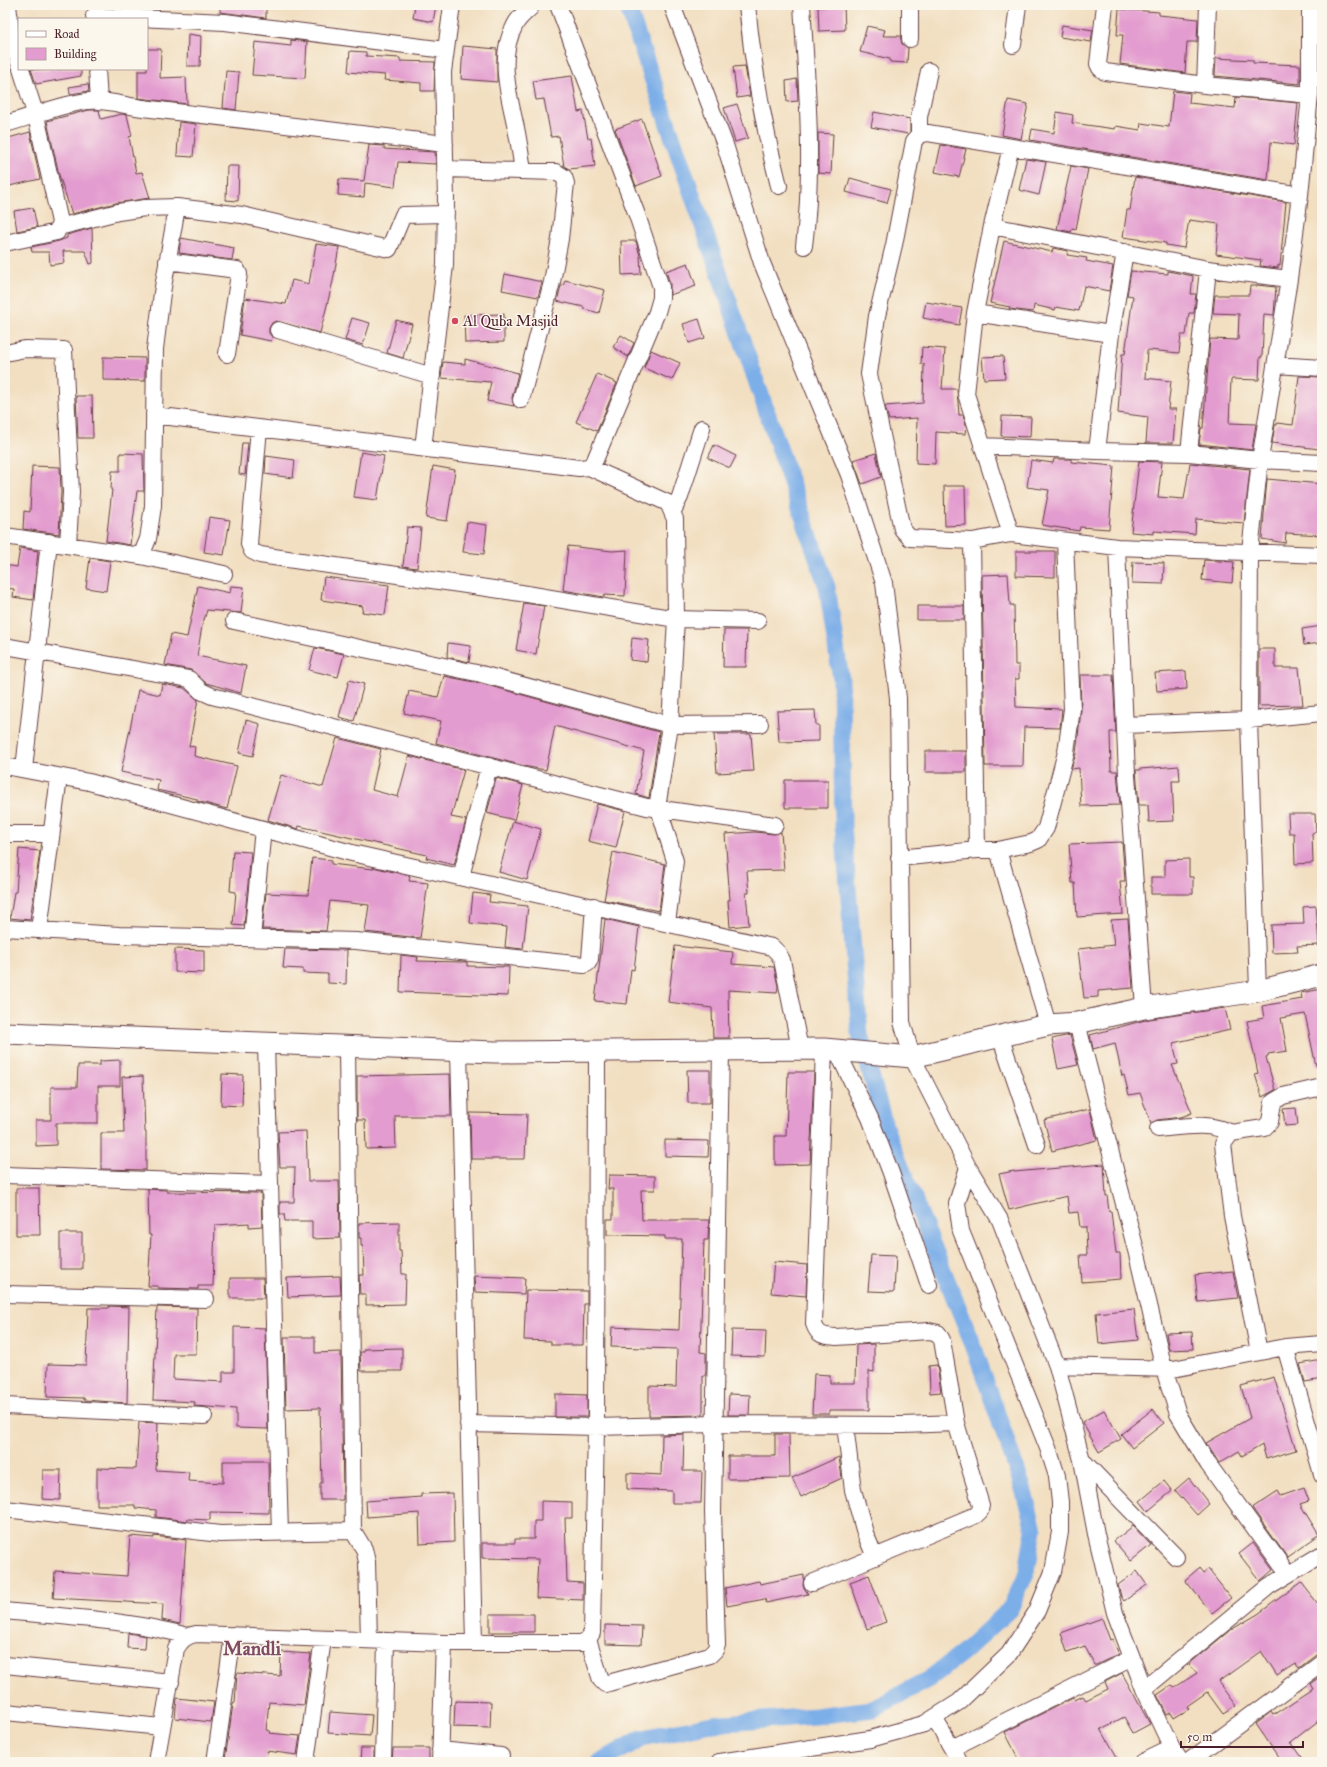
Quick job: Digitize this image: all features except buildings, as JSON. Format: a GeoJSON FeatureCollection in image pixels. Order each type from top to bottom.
{"type":"FeatureCollection","features":[{"type":"Feature","properties":{"kind":"street"},"geometry":{"type":"LineString","coordinates":[[8,5],[12,40],[18,60]]}},
{"type":"Feature","properties":{"kind":"street"},"geometry":{"type":"LineString","coordinates":[[423,448],[445,265],[446,214],[444,72],[445,50],[452,5]]}},
{"type":"Feature","properties":{"kind":"street"},"geometry":{"type":"LineString","coordinates":[[523,171],[516,129],[506,88],[506,58],[509,40],[515,24],[530,6],[540,8],[556,5],[637,214],[661,287],[661,298],[657,312],[595,460],[589,468]]}},
{"type":"Feature","properties":{"kind":"street"},"geometry":{"type":"LineString","coordinates":[[672,5],[725,145],[762,263],[849,475],[884,583],[898,698],[902,1022],[912,1057],[968,1167],[1000,1220],[1057,1366],[1082,1460],[1096,1534],[1115,1613],[1144,1689],[1172,1748],[1181,1762]]}},
{"type":"Feature","properties":{"kind":"street"},"geometry":{"type":"LineString","coordinates":[[747,5],[752,58],[768,142],[779,186]]}},
{"type":"Feature","properties":{"kind":"street"},"geometry":{"type":"LineString","coordinates":[[802,5],[809,176],[808,216],[804,246]]}},
{"type":"Feature","properties":{"kind":"street"},"geometry":{"type":"LineString","coordinates":[[910,5],[910,38]]}},
{"type":"Feature","properties":{"kind":"street"},"geometry":{"type":"LineString","coordinates":[[1014,45],[1018,5]]}},
{"type":"Feature","properties":{"kind":"street"},"geometry":{"type":"LineString","coordinates":[[1105,5],[1098,64],[1105,72],[1205,85],[1310,95]]}},
{"type":"Feature","properties":{"kind":"street"},"geometry":{"type":"LineString","coordinates":[[1205,85],[1208,5]]}},
{"type":"Feature","properties":{"kind":"street"},"geometry":{"type":"LineString","coordinates":[[1258,990],[1249,720],[1250,551],[1260,460],[1289,279],[1300,195],[1310,95],[1310,5]]}},
{"type":"Feature","properties":{"kind":"street"},"geometry":{"type":"LineString","coordinates":[[94,13],[225,22],[445,50]]}},
{"type":"Feature","properties":{"kind":"street"},"geometry":{"type":"LineString","coordinates":[[5,243],[57,232],[60,227],[36,116],[21,70]]}},
{"type":"Feature","properties":{"kind":"street"},"geometry":{"type":"LineString","coordinates":[[97,70],[99,101]]}},
{"type":"Feature","properties":{"kind":"street"},"geometry":{"type":"LineString","coordinates":[[929,71],[920,111],[919,135],[914,141],[894,245],[877,316],[869,374],[902,529],[910,538],[972,541],[1011,534],[1117,547],[1322,555]]}},
{"type":"Feature","properties":{"kind":"street"},"geometry":{"type":"LineString","coordinates":[[5,124],[36,116],[52,109],[88,101],[99,101],[143,108],[445,144]]}},
{"type":"Feature","properties":{"kind":"street"},"geometry":{"type":"LineString","coordinates":[[919,135],[928,133],[1300,195]]}},
{"type":"Feature","properties":{"kind":"street"},"geometry":{"type":"LineString","coordinates":[[1011,147],[992,226],[975,313],[966,394],[1011,534]]}},
{"type":"Feature","properties":{"kind":"street"},"geometry":{"type":"LineString","coordinates":[[445,169],[556,172],[564,177],[566,182],[560,240],[552,282],[521,400]]}},
{"type":"Feature","properties":{"kind":"street"},"geometry":{"type":"LineString","coordinates":[[60,227],[118,212],[145,208],[177,207],[242,215],[389,249],[403,215],[446,214]]}},
{"type":"Feature","properties":{"kind":"street"},"geometry":{"type":"LineString","coordinates":[[141,556],[148,539],[153,506],[155,349],[167,261],[177,207]]}},
{"type":"Feature","properties":{"kind":"street"},"geometry":{"type":"LineString","coordinates":[[992,226],[1208,269],[1289,279]]}},
{"type":"Feature","properties":{"kind":"street"},"geometry":{"type":"LineString","coordinates":[[1097,450],[1111,334],[1124,252]]}},
{"type":"Feature","properties":{"kind":"street"},"geometry":{"type":"LineString","coordinates":[[167,261],[237,270],[239,274],[227,354]]}},
{"type":"Feature","properties":{"kind":"street"},"geometry":{"type":"LineString","coordinates":[[1189,453],[1208,269]]}},
{"type":"Feature","properties":{"kind":"street"},"geometry":{"type":"LineString","coordinates":[[975,313],[1111,334]]}},
{"type":"Feature","properties":{"kind":"street"},"geometry":{"type":"LineString","coordinates":[[278,330],[432,376]]}},
{"type":"Feature","properties":{"kind":"street"},"geometry":{"type":"LineString","coordinates":[[5,353],[25,349],[64,350],[71,492],[68,545]]}},
{"type":"Feature","properties":{"kind":"street"},"geometry":{"type":"LineString","coordinates":[[1275,366],[1322,368]]}},
{"type":"Feature","properties":{"kind":"street"},"geometry":{"type":"LineString","coordinates":[[154,415],[589,468],[668,503],[673,511],[675,519],[676,619],[670,725],[658,802],[675,861],[667,923]]}},
{"type":"Feature","properties":{"kind":"street"},"geometry":{"type":"LineString","coordinates":[[259,428],[249,544],[252,551],[260,555],[521,593],[676,619],[758,621]]}},
{"type":"Feature","properties":{"kind":"street"},"geometry":{"type":"LineString","coordinates":[[673,511],[680,497],[702,428]]}},
{"type":"Feature","properties":{"kind":"street"},"geometry":{"type":"LineString","coordinates":[[982,446],[1189,453],[1260,460],[1322,462]]}},
{"type":"Feature","properties":{"kind":"street"},"geometry":{"type":"LineString","coordinates":[[5,536],[141,556],[224,574]]}},
{"type":"Feature","properties":{"kind":"street"},"geometry":{"type":"LineString","coordinates":[[972,541],[977,850]]}},
{"type":"Feature","properties":{"kind":"street"},"geometry":{"type":"LineString","coordinates":[[899,858],[977,850],[998,850],[1031,843],[1038,840],[1046,828],[1066,752],[1072,709],[1066,541]]}},
{"type":"Feature","properties":{"kind":"street"},"geometry":{"type":"LineString","coordinates":[[24,769],[49,542]]}},
{"type":"Feature","properties":{"kind":"street"},"geometry":{"type":"LineString","coordinates":[[1117,547],[1125,725],[1144,1008]]}},
{"type":"Feature","properties":{"kind":"street"},"geometry":{"type":"LineString","coordinates":[[234,621],[481,674],[670,725],[760,724]]}},
{"type":"Feature","properties":{"kind":"street"},"geometry":{"type":"LineString","coordinates":[[5,646],[189,679],[201,691],[212,696],[659,809],[775,825]]}},
{"type":"Feature","properties":{"kind":"street"},"geometry":{"type":"LineString","coordinates":[[1125,725],[1249,720],[1322,713]]}},
{"type":"Feature","properties":{"kind":"street"},"geometry":{"type":"LineString","coordinates":[[5,766],[89,782],[352,853],[772,947],[782,960],[800,1049]]}},
{"type":"Feature","properties":{"kind":"street"},"geometry":{"type":"LineString","coordinates":[[461,877],[489,766]]}},
{"type":"Feature","properties":{"kind":"street"},"geometry":{"type":"LineString","coordinates":[[39,930],[58,777]]}},
{"type":"Feature","properties":{"kind":"street"},"geometry":{"type":"LineString","coordinates":[[252,938],[262,829]]}},
{"type":"Feature","properties":{"kind":"street"},"geometry":{"type":"LineString","coordinates":[[5,834],[52,834]]}},
{"type":"Feature","properties":{"kind":"street"},"geometry":{"type":"LineString","coordinates":[[998,850],[1048,1025]]}},
{"type":"Feature","properties":{"kind":"street"},"geometry":{"type":"LineString","coordinates":[[5,928],[119,935],[356,941],[584,965],[588,963],[590,959],[594,906]]}},
{"type":"Feature","properties":{"kind":"street"},"geometry":{"type":"LineString","coordinates":[[5,1033],[459,1051],[836,1049],[886,1053],[912,1057],[1048,1025],[1077,1023],[1144,1008],[1258,990],[1322,975]]}},
{"type":"Feature","properties":{"kind":"street"},"geometry":{"type":"LineString","coordinates":[[1077,1023],[1137,1254],[1164,1369],[1178,1414],[1208,1464],[1288,1574]]}},
{"type":"Feature","properties":{"kind":"street"},"geometry":{"type":"LineString","coordinates":[[1000,1036],[1037,1144]]}},
{"type":"Feature","properties":{"kind":"street"},"geometry":{"type":"LineString","coordinates":[[266,1044],[280,1533]]}},
{"type":"Feature","properties":{"kind":"street"},"geometry":{"type":"LineString","coordinates":[[347,1047],[353,1531],[364,1549],[367,1562],[369,1640]]}},
{"type":"Feature","properties":{"kind":"street"},"geometry":{"type":"LineString","coordinates":[[836,1049],[870,1118],[891,1173],[929,1285]]}},
{"type":"Feature","properties":{"kind":"street"},"geometry":{"type":"LineString","coordinates":[[812,1583],[976,1515],[980,1511],[981,1505],[956,1423],[942,1340],[938,1333],[929,1331],[836,1337],[823,1336],[816,1331],[814,1324],[836,1049]]}},
{"type":"Feature","properties":{"kind":"street"},"geometry":{"type":"LineString","coordinates":[[588,1639],[601,1680],[605,1684],[710,1655],[715,1650],[717,1645],[713,1512],[721,1050]]}},
{"type":"Feature","properties":{"kind":"street"},"geometry":{"type":"LineString","coordinates":[[459,1051],[474,1642]]}},
{"type":"Feature","properties":{"kind":"street"},"geometry":{"type":"LineString","coordinates":[[156,1762],[176,1649],[180,1642],[188,1636],[196,1634],[233,1635],[444,1643],[582,1643],[588,1639],[592,1633],[596,1427],[597,1051]]}},
{"type":"Feature","properties":{"kind":"street"},"geometry":{"type":"LineString","coordinates":[[1158,1129],[1202,1125],[1215,1126],[1230,1133],[1264,1128],[1270,1122],[1273,1102],[1283,1096],[1322,1087]]}},
{"type":"Feature","properties":{"kind":"street"},"geometry":{"type":"LineString","coordinates":[[1230,1133],[1223,1144],[1232,1216],[1259,1352]]}},
{"type":"Feature","properties":{"kind":"street"},"geometry":{"type":"LineString","coordinates":[[719,1762],[870,1739],[924,1724],[959,1702],[1009,1654],[1037,1611],[1053,1572],[1060,1532],[1060,1502],[1054,1469],[962,1231],[957,1203],[968,1167]]}},
{"type":"Feature","properties":{"kind":"street"},"geometry":{"type":"LineString","coordinates":[[5,1175],[270,1184]]}},
{"type":"Feature","properties":{"kind":"street"},"geometry":{"type":"LineString","coordinates":[[5,1294],[206,1299]]}},
{"type":"Feature","properties":{"kind":"street"},"geometry":{"type":"LineString","coordinates":[[1057,1366],[1173,1369],[1285,1347],[1322,1344]]}},
{"type":"Feature","properties":{"kind":"street"},"geometry":{"type":"LineString","coordinates":[[1285,1347],[1322,1474]]}},
{"type":"Feature","properties":{"kind":"street"},"geometry":{"type":"LineString","coordinates":[[5,1406],[204,1416]]}},
{"type":"Feature","properties":{"kind":"street"},"geometry":{"type":"LineString","coordinates":[[468,1424],[596,1427],[714,1424],[845,1425],[956,1423]]}},
{"type":"Feature","properties":{"kind":"street"},"geometry":{"type":"LineString","coordinates":[[845,1425],[853,1490],[865,1533],[875,1556]]}},
{"type":"Feature","properties":{"kind":"street"},"geometry":{"type":"LineString","coordinates":[[1082,1460],[1176,1557]]}},
{"type":"Feature","properties":{"kind":"street"},"geometry":{"type":"LineString","coordinates":[[5,1509],[220,1534],[353,1531]]}},
{"type":"Feature","properties":{"kind":"street"},"geometry":{"type":"LineString","coordinates":[[1144,1689],[1270,1586],[1322,1554]]}},
{"type":"Feature","properties":{"kind":"street"},"geometry":{"type":"LineString","coordinates":[[5,1611],[114,1623],[168,1631],[188,1636]]}},
{"type":"Feature","properties":{"kind":"street"},"geometry":{"type":"LineString","coordinates":[[215,1762],[233,1635]]}},
{"type":"Feature","properties":{"kind":"street"},"geometry":{"type":"LineString","coordinates":[[306,1762],[323,1638]]}},
{"type":"Feature","properties":{"kind":"street"},"geometry":{"type":"LineString","coordinates":[[383,1762],[386,1641]]}},
{"type":"Feature","properties":{"kind":"street"},"geometry":{"type":"LineString","coordinates":[[444,1643],[440,1756],[501,1756]]}},
{"type":"Feature","properties":{"kind":"street"},"geometry":{"type":"LineString","coordinates":[[934,1718],[956,1755],[1132,1658]]}},
{"type":"Feature","properties":{"kind":"street"},"geometry":{"type":"LineString","coordinates":[[1188,1762],[1322,1663]]}},
{"type":"Feature","properties":{"kind":"street"},"geometry":{"type":"LineString","coordinates":[[5,1665],[171,1682]]}},
{"type":"Feature","properties":{"kind":"street"},"geometry":{"type":"LineString","coordinates":[[5,1712],[162,1727]]}},
{"type":"Feature","properties":{"kind":"street"},"geometry":{"type":"LineString","coordinates":[[812,1762],[823,1746]]}},
{"type":"Feature","properties":{"kind":"street"},"geometry":{"type":"LineString","coordinates":[[1143,1762],[1172,1748]]}},
{"type":"Feature","properties":{"kind":"waterway"},"geometry":{"type":"LineString","coordinates":[[600,1762],[642,1738],[712,1724],[815,1716],[873,1709],[929,1679],[966,1650],[1010,1609],[1027,1572],[1034,1529],[1022,1485],[971,1339],[886,1130],[860,1035],[843,825],[841,680],[827,587],[627,5]]}},
{"type":"Feature","properties":{"kind":"place","name":"Al Quba Masjid"},"geometry":{"type":"Point","coordinates":[455,321]}},
{"type":"Feature","properties":{"kind":"district","name":"Mandli"},"geometry":{"type":"Point","coordinates":[252,1648]}}]}
